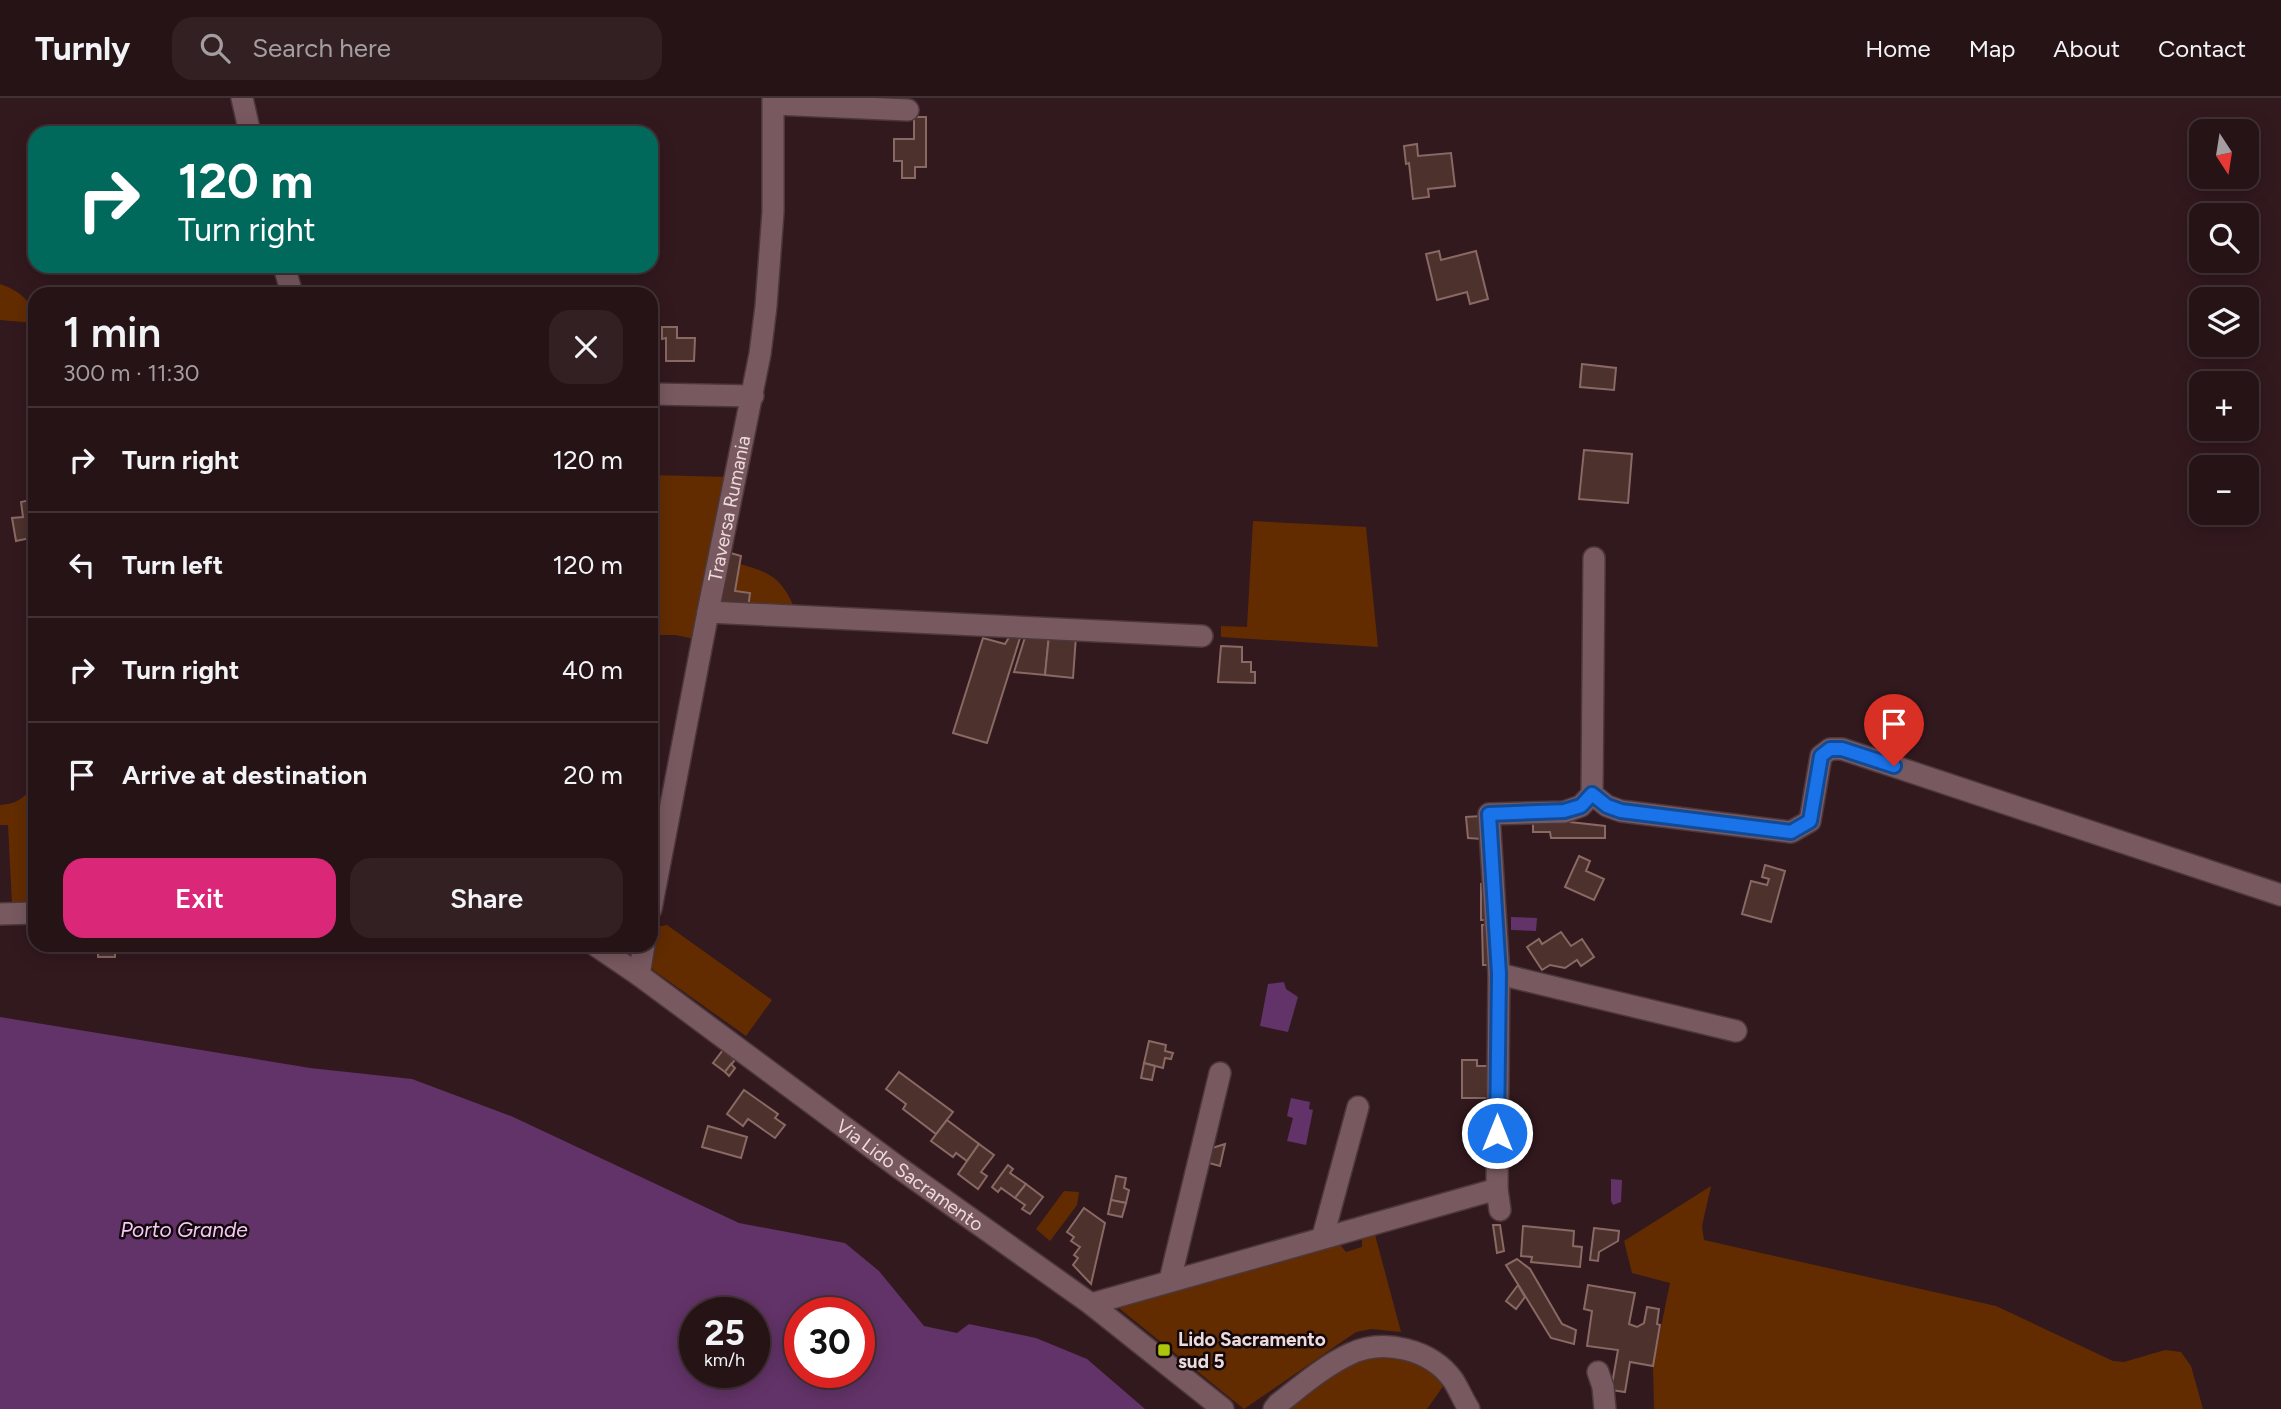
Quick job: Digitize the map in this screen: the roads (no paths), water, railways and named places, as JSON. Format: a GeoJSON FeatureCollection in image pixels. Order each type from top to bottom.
{"type":"FeatureCollection","features":[{"type":"Feature","properties":{"kind":"street"},"geometry":{"type":"LineString","coordinates":[[242,98],[248,126]]}},
{"type":"Feature","properties":{"kind":"street"},"geometry":{"type":"LineString","coordinates":[[773,101],[908,110]]}},
{"type":"Feature","properties":{"kind":"street","name":"Traversa Rumania"},"geometry":{"type":"LineString","coordinates":[[658,873],[753,396],[766,306],[773,212],[773,101]]}},
{"type":"Feature","properties":{"kind":"street"},"geometry":{"type":"LineString","coordinates":[[658,394],[753,396]]}},
{"type":"Feature","properties":{"kind":"street"},"geometry":{"type":"LineString","coordinates":[[1500,1210],[1497,1189],[1499,974],[1489,814],[1564,811],[1581,806],[1592,794],[1594,558]]}},
{"type":"Feature","properties":{"kind":"street"},"geometry":{"type":"LineString","coordinates":[[708,612],[1202,636]]}},
{"type":"Feature","properties":{"kind":"street"},"geometry":{"type":"LineString","coordinates":[[1592,794],[1607,806],[1621,811],[1791,832],[1810,821],[1821,756],[1830,749],[1842,749],[2281,895]]}},
{"type":"Feature","properties":{"kind":"street"},"geometry":{"type":"LineString","coordinates":[[0,914],[28,913]]}},
{"type":"Feature","properties":{"kind":"street","name":"Via Lido Sacramento"},"geometry":{"type":"LineString","coordinates":[[605,952],[898,1167],[1091,1304],[1223,1409]]}},
{"type":"Feature","properties":{"kind":"street"},"geometry":{"type":"LineString","coordinates":[[639,975],[643,952]]}},
{"type":"Feature","properties":{"kind":"street"},"geometry":{"type":"LineString","coordinates":[[1499,974],[1736,1031]]}},
{"type":"Feature","properties":{"kind":"street"},"geometry":{"type":"LineString","coordinates":[[1170,1280],[1220,1073]]}},
{"type":"Feature","properties":{"kind":"street"},"geometry":{"type":"LineString","coordinates":[[1323,1236],[1358,1107]]}},
{"type":"Feature","properties":{"kind":"street"},"geometry":{"type":"LineString","coordinates":[[1091,1304],[1323,1236],[1497,1189]]}},
{"type":"Feature","properties":{"kind":"street"},"geometry":{"type":"LineString","coordinates":[[1274,1409],[1347,1355],[1375,1345],[1414,1351],[1434,1363],[1451,1378],[1469,1409]]}},
{"type":"Feature","properties":{"kind":"street"},"geometry":{"type":"LineString","coordinates":[[1598,1372],[1603,1387],[1605,1409]]}},
{"type":"Feature","properties":{"kind":"water"},"geometry":{"type":"Polygon","coordinates":[[[1511,917],[1537,918],[1536,931],[1511,930],[1511,917]]]}},
{"type":"Feature","properties":{"kind":"water"},"geometry":{"type":"Polygon","coordinates":[[[1284,982],[1286,989],[1298,997],[1288,1032],[1260,1026],[1268,984],[1284,982]]]}},
{"type":"Feature","properties":{"kind":"water","name":"Porto Grande"},"geometry":{"type":"Polygon","coordinates":[[[0,1017],[310,1068],[412,1079],[511,1116],[739,1223],[845,1243],[879,1271],[924,1326],[957,1333],[969,1324],[1036,1338],[1087,1359],[1145,1409],[0,1409],[0,1017]]]}},
{"type":"Feature","properties":{"kind":"water"},"geometry":{"type":"Polygon","coordinates":[[[1291,1098],[1310,1102],[1309,1109],[1313,1110],[1306,1145],[1287,1141],[1293,1118],[1287,1116],[1291,1098]]]}},
{"type":"Feature","properties":{"kind":"water"},"geometry":{"type":"Polygon","coordinates":[[[1611,1179],[1622,1180],[1621,1202],[1613,1205],[1611,1201],[1611,1179]]]}},
{"type":"Feature","properties":{"kind":"place","name":"Lido Sacramento sud 5"},"geometry":{"type":"Point","coordinates":[1164,1350]}}]}
